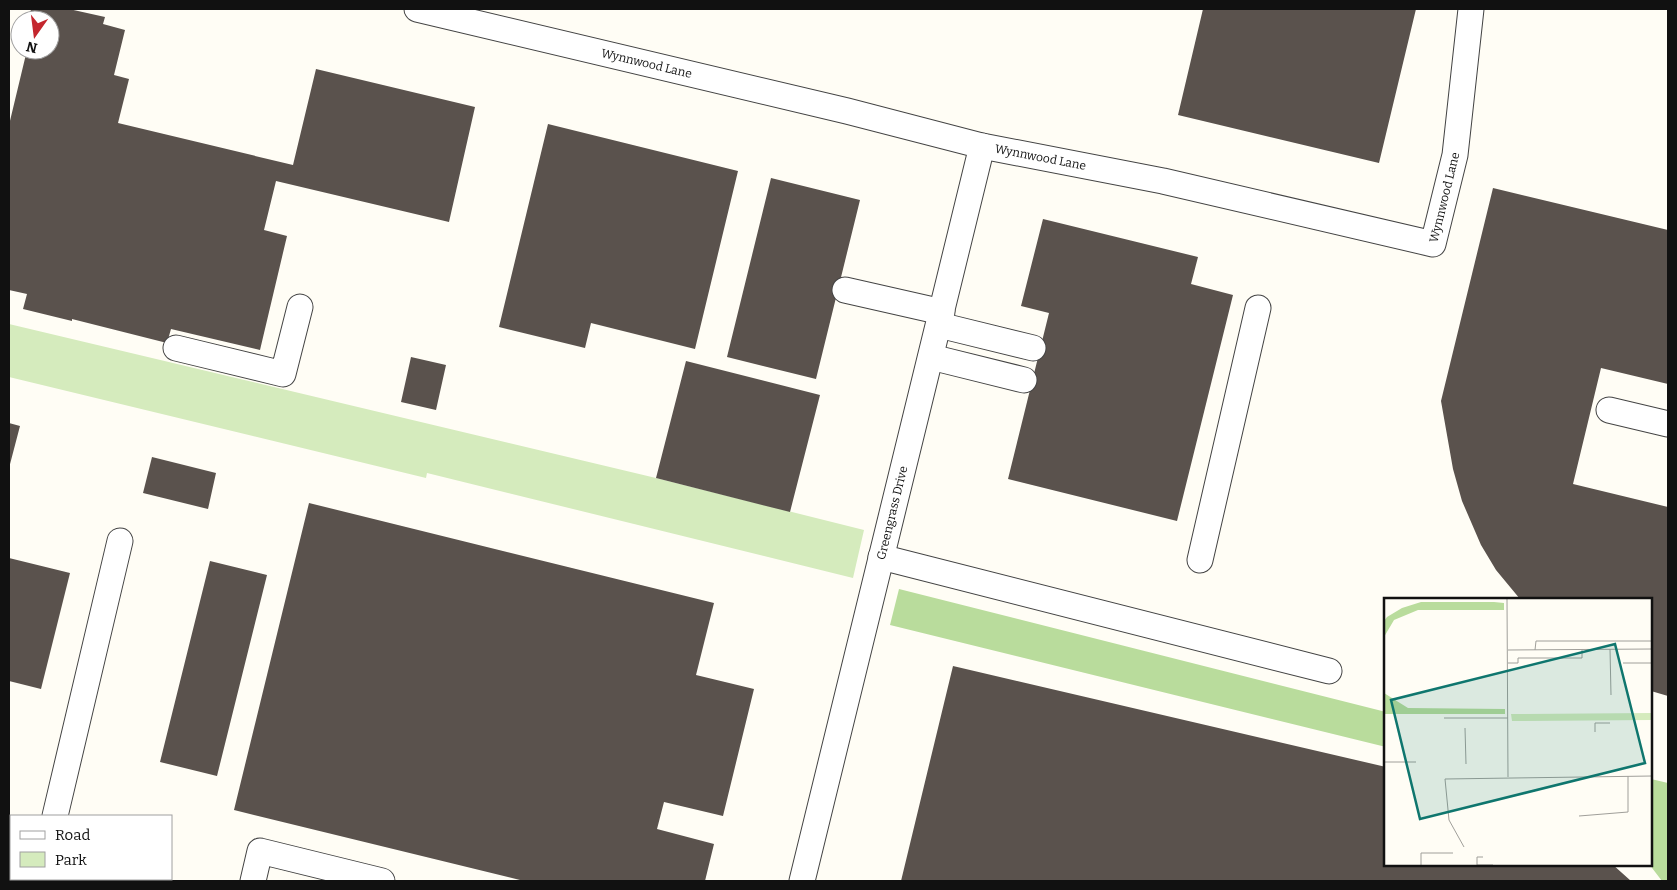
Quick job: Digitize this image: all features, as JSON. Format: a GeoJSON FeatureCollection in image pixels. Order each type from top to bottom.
{"type":"FeatureCollection","features":[{"type":"Feature","properties":{"kind":"street","name":"Wynnwood Lane"},"geometry":{"type":"LineString","coordinates":[[417,9],[847,111],[982,146],[1163,181],[1434,244],[1454,155],[1471,9]]}},
{"type":"Feature","properties":{"kind":"street","name":"Greengrass Drive"},"geometry":{"type":"LineString","coordinates":[[802,881],[982,146]]}},
{"type":"Feature","properties":{"kind":"street"},"geometry":{"type":"LineString","coordinates":[[845,290],[1032,348]]}},
{"type":"Feature","properties":{"kind":"street"},"geometry":{"type":"LineString","coordinates":[[176,348],[283,374],[300,307]]}},
{"type":"Feature","properties":{"kind":"street"},"geometry":{"type":"LineString","coordinates":[[1200,560],[1258,308]]}},
{"type":"Feature","properties":{"kind":"street"},"geometry":{"type":"LineString","coordinates":[[931,357],[1024,380]]}},
{"type":"Feature","properties":{"kind":"street"},"geometry":{"type":"LineString","coordinates":[[1610,410],[1668,424]]}},
{"type":"Feature","properties":{"kind":"street"},"geometry":{"type":"LineString","coordinates":[[55,815],[120,541]]}},
{"type":"Feature","properties":{"kind":"street"},"geometry":{"type":"LineString","coordinates":[[881,557],[1329,671]]}},
{"type":"Feature","properties":{"kind":"street"},"geometry":{"type":"LineString","coordinates":[[253,881],[260,852],[382,881]]}},
{"type":"Feature","properties":{"kind":"green space"},"geometry":{"type":"Polygon","coordinates":[[[9,324],[656,478],[864,530],[853,578],[427,473],[426,478],[9,377],[9,324]]]}},
{"type":"Feature","properties":{"kind":"green space"},"geometry":{"type":"Polygon","coordinates":[[[899,589],[1384,711],[1384,747],[890,625],[899,589]]]}},
{"type":"Feature","properties":{"kind":"green space"},"geometry":{"type":"Polygon","coordinates":[[[1652,779],[1668,783],[1668,881],[1662,881],[1650,865],[1652,865],[1652,779]]]}},
{"type":"Feature","properties":{"kind":"building"},"geometry":{"type":"Polygon","coordinates":[[[69,9],[105,17],[103,24],[125,30],[114,75],[129,79],[118,123],[293,165],[316,69],[475,107],[449,222],[276,181],[264,230],[287,236],[260,350],[171,329],[167,343],[72,319],[72,321],[23,309],[27,294],[9,290],[9,125],[25,60],[60,60],[60,10],[31,10],[69,9]]]}},
{"type":"Feature","properties":{"kind":"building"},"geometry":{"type":"Polygon","coordinates":[[[1203,9],[1416,9],[1379,163],[1178,115],[1203,9]]]}},
{"type":"Feature","properties":{"kind":"building"},"geometry":{"type":"Polygon","coordinates":[[[548,124],[738,171],[695,349],[591,323],[585,348],[499,327],[548,124]]]}},
{"type":"Feature","properties":{"kind":"building"},"geometry":{"type":"Polygon","coordinates":[[[771,178],[860,200],[816,379],[727,357],[771,178]]]}},
{"type":"Feature","properties":{"kind":"building"},"geometry":{"type":"Polygon","coordinates":[[[1493,188],[1668,230],[1668,384],[1601,368],[1573,484],[1668,507],[1668,696],[1652,691],[1652,598],[1519,598],[1496,570],[1481,545],[1462,501],[1453,469],[1441,401],[1493,188]]]}},
{"type":"Feature","properties":{"kind":"building"},"geometry":{"type":"Polygon","coordinates":[[[1043,219],[1198,257],[1191,284],[1233,295],[1177,521],[1008,479],[1049,313],[1021,306],[1043,219]]]}},
{"type":"Feature","properties":{"kind":"building"},"geometry":{"type":"Polygon","coordinates":[[[411,357],[446,365],[436,410],[401,402],[411,357]]]}},
{"type":"Feature","properties":{"kind":"building"},"geometry":{"type":"Polygon","coordinates":[[[686,361],[820,395],[790,512],[656,478],[686,361]]]}},
{"type":"Feature","properties":{"kind":"building"},"geometry":{"type":"Polygon","coordinates":[[[9,423],[20,426],[9,468],[9,423]]]}},
{"type":"Feature","properties":{"kind":"building"},"geometry":{"type":"Polygon","coordinates":[[[152,457],[216,473],[208,509],[143,493],[152,457]]]}},
{"type":"Feature","properties":{"kind":"building"},"geometry":{"type":"Polygon","coordinates":[[[309,503],[714,603],[696,675],[754,689],[723,816],[664,802],[657,829],[714,844],[705,881],[524,881],[234,810],[309,503]]]}},
{"type":"Feature","properties":{"kind":"building"},"geometry":{"type":"Polygon","coordinates":[[[9,558],[70,573],[41,689],[9,681],[9,558]]]}},
{"type":"Feature","properties":{"kind":"building"},"geometry":{"type":"Polygon","coordinates":[[[210,561],[267,575],[217,776],[160,762],[210,561]]]}},
{"type":"Feature","properties":{"kind":"building"},"geometry":{"type":"Polygon","coordinates":[[[953,666],[1384,767],[1384,865],[1613,865],[1631,881],[901,881],[953,666]]]}}]}
